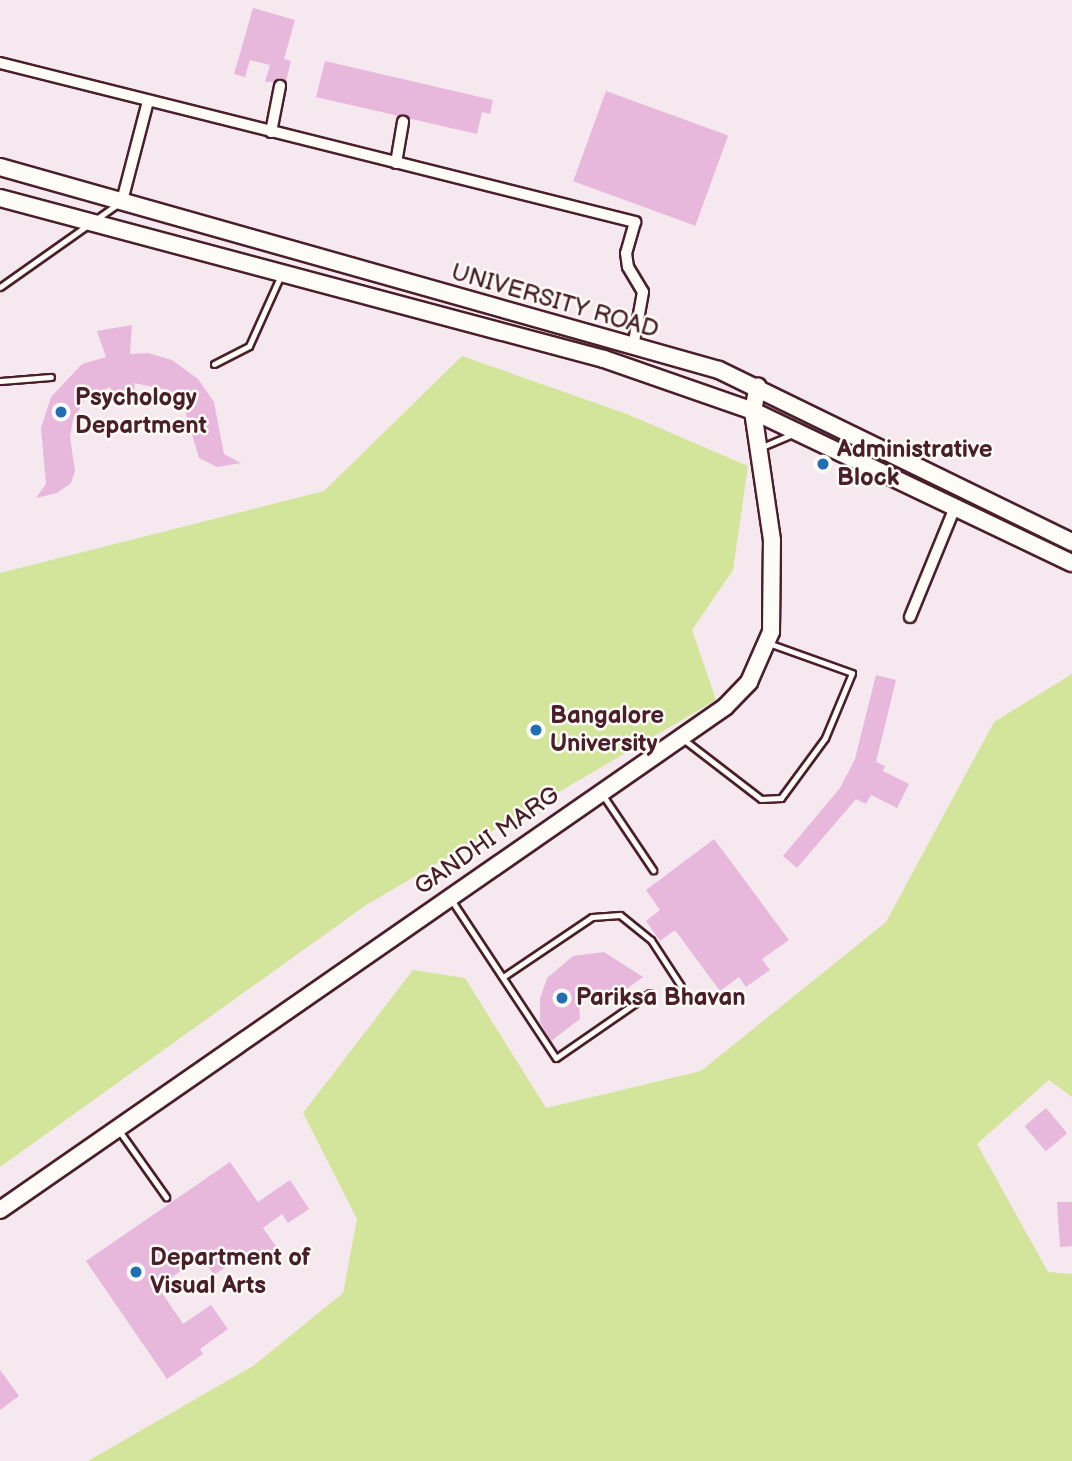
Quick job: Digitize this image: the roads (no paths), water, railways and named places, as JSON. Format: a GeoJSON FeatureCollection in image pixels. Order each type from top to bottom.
{"type":"FeatureCollection","features":[{"type":"Feature","properties":{"kind":"main road","name":"UNIVERSITY ROAD"},"geometry":{"type":"LineString","coordinates":[[0,167],[719,369],[1072,542]]}},
{"type":"Feature","properties":{"kind":"main road","name":"UNIVERSITY ROAD"},"geometry":{"type":"LineString","coordinates":[[0,198],[604,359],[753,411],[956,505],[1072,563]]}},
{"type":"Feature","properties":{"kind":"main road","name":"GANDHI MARG"},"geometry":{"type":"LineString","coordinates":[[0,1210],[116,1126],[725,707],[749,682],[767,642],[772,540],[753,411],[758,386]]}},
{"type":"Feature","properties":{"kind":"street"},"geometry":{"type":"LineString","coordinates":[[0,63],[635,222],[626,253],[628,267],[643,292],[633,347]]}},
{"type":"Feature","properties":{"kind":"street"},"geometry":{"type":"LineString","coordinates":[[271,132],[280,86]]}},
{"type":"Feature","properties":{"kind":"street"},"geometry":{"type":"LineString","coordinates":[[122,201],[148,101]]}},
{"type":"Feature","properties":{"kind":"street"},"geometry":{"type":"LineString","coordinates":[[396,163],[403,121]]}},
{"type":"Feature","properties":{"kind":"street"},"geometry":{"type":"LineString","coordinates":[[910,617],[956,505]]}},
{"type":"Feature","properties":{"kind":"lane"},"geometry":{"type":"LineString","coordinates":[[0,287],[94,225],[122,201]]}},
{"type":"Feature","properties":{"kind":"lane"},"geometry":{"type":"LineString","coordinates":[[214,364],[249,346],[281,274]]}},
{"type":"Feature","properties":{"kind":"lane"},"geometry":{"type":"LineString","coordinates":[[0,380],[51,377]]}},
{"type":"Feature","properties":{"kind":"lane"},"geometry":{"type":"LineString","coordinates":[[758,448],[798,431]]}},
{"type":"Feature","properties":{"kind":"lane"},"geometry":{"type":"LineString","coordinates":[[680,737],[761,799],[781,798],[825,738],[852,673],[767,642]]}},
{"type":"Feature","properties":{"kind":"lane"},"geometry":{"type":"LineString","coordinates":[[600,791],[653,870]]}},
{"type":"Feature","properties":{"kind":"lane"},"geometry":{"type":"LineString","coordinates":[[449,895],[556,1058],[650,993]]}},
{"type":"Feature","properties":{"kind":"lane"},"geometry":{"type":"LineString","coordinates":[[503,976],[592,917],[620,915],[651,940],[681,986]]}},
{"type":"Feature","properties":{"kind":"lane"},"geometry":{"type":"LineString","coordinates":[[116,1126],[166,1197]]}},
{"type":"Feature","properties":{"kind":"place","name":"Psychology Department"},"geometry":{"type":"Point","coordinates":[61,412]}},
{"type":"Feature","properties":{"kind":"place","name":"Administrative Block"},"geometry":{"type":"Point","coordinates":[823,464]}},
{"type":"Feature","properties":{"kind":"place","name":"Bangalore University"},"geometry":{"type":"Point","coordinates":[536,730]}},
{"type":"Feature","properties":{"kind":"place","name":"Pariksa Bhavan"},"geometry":{"type":"Point","coordinates":[562,998]}},
{"type":"Feature","properties":{"kind":"place","name":"Department of Visual Arts"},"geometry":{"type":"Point","coordinates":[136,1272]}}]}
